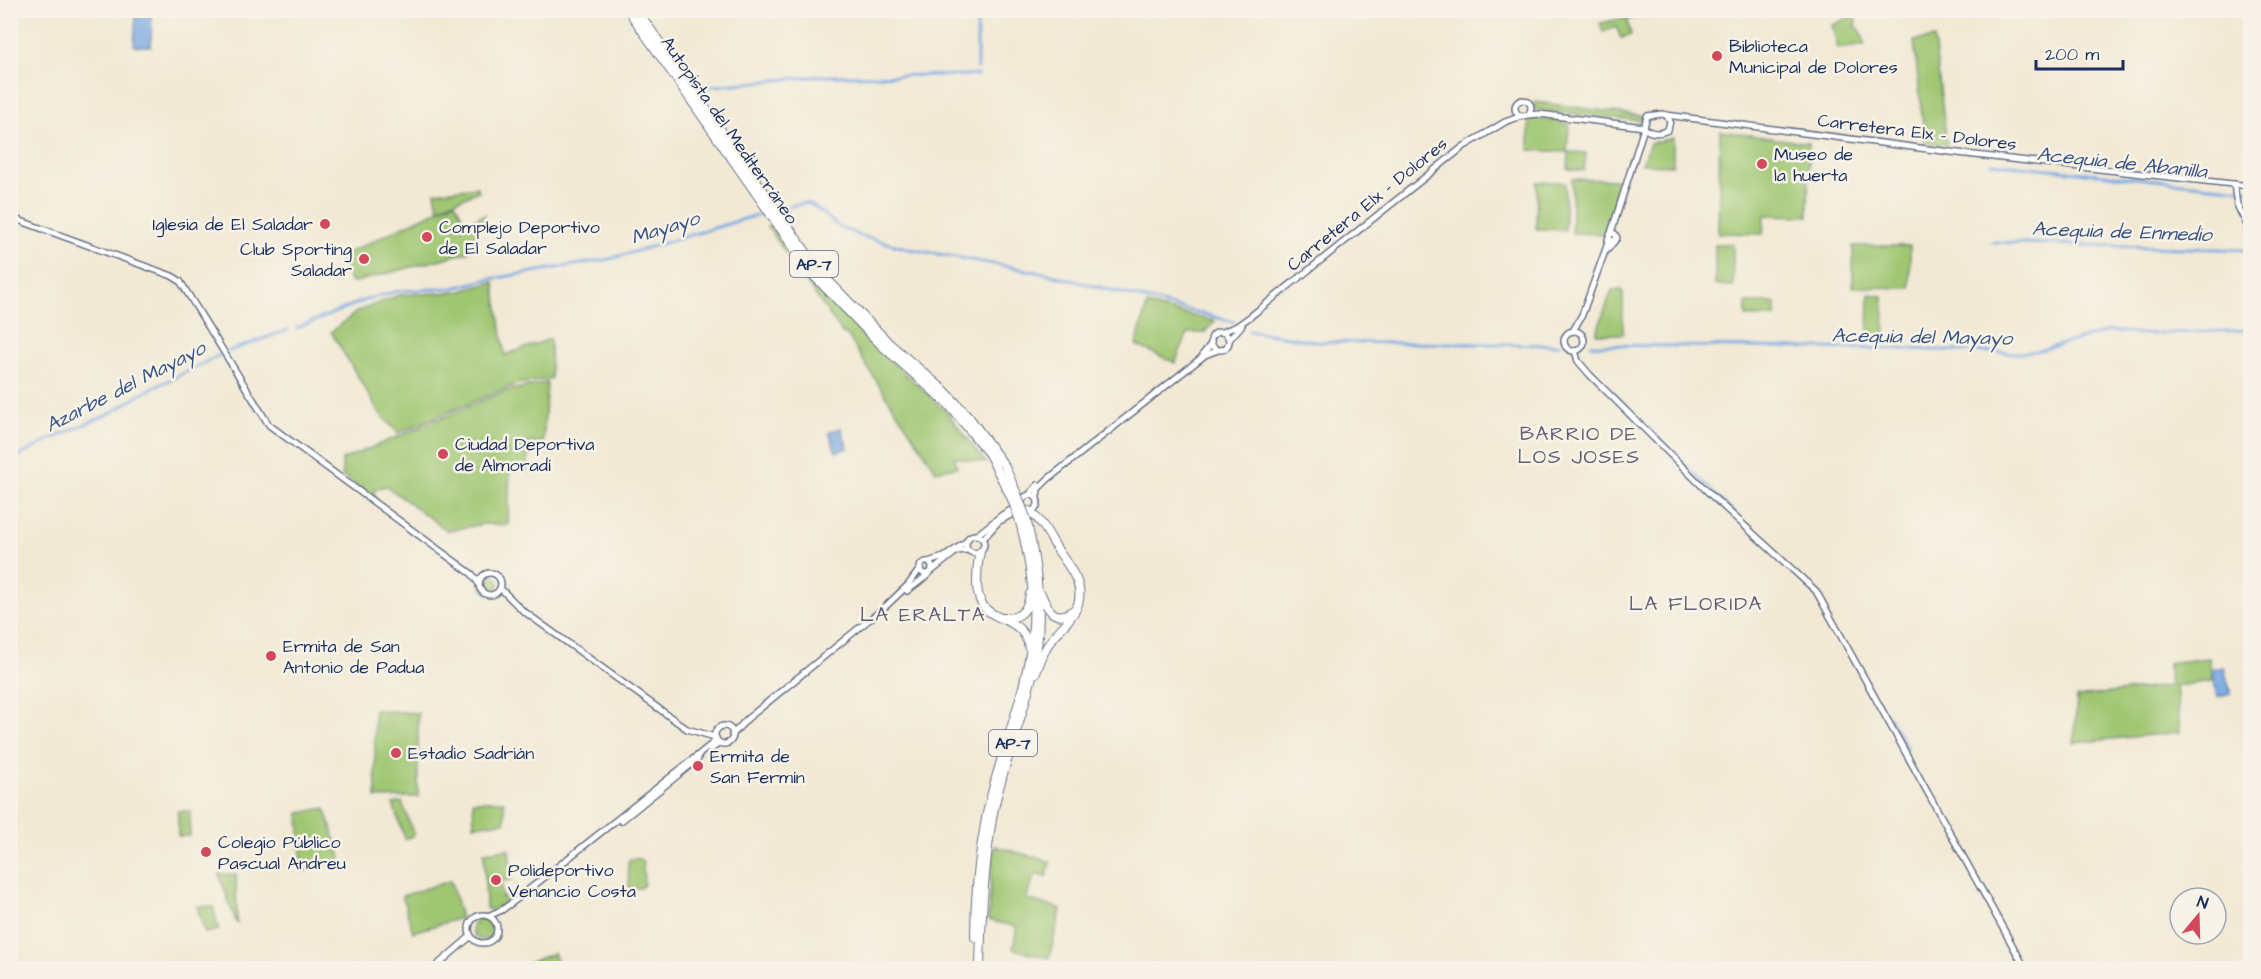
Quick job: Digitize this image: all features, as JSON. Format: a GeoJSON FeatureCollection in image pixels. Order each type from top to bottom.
{"type":"FeatureCollection","features":[{"type":"Feature","properties":{"kind":"highway","name":"Autopista del Mediterráneo"},"geometry":{"type":"LineString","coordinates":[[628,10],[813,275],[881,345],[948,404],[988,454],[1026,511],[1039,591],[1036,654],[992,822],[981,908],[978,969]]}},
{"type":"Feature","properties":{"kind":"highway","name":"Autopista del Mediterráneo"},"geometry":{"type":"LineString","coordinates":[[636,10],[820,272],[890,344],[944,390],[969,417],[1004,465],[1014,495]]}},
{"type":"Feature","properties":{"kind":"highway","name":"Autopista del Mediterráneo"},"geometry":{"type":"LineString","coordinates":[[978,969],[975,904],[985,824],[1030,653],[1034,607],[1026,511]]}},
{"type":"Feature","properties":{"kind":"highway"},"geometry":{"type":"LineString","coordinates":[[1024,703],[1044,651],[1077,609],[1080,593],[1077,581],[1039,520],[1026,511]]}},
{"type":"Feature","properties":{"kind":"highway"},"geometry":{"type":"LineString","coordinates":[[969,551],[977,565]]}},
{"type":"Feature","properties":{"kind":"highway"},"geometry":{"type":"LineString","coordinates":[[980,552],[977,565],[980,604],[987,611],[1016,625],[1023,631],[1030,653]]}},
{"type":"Feature","properties":{"kind":"highway"},"geometry":{"type":"LineString","coordinates":[[1002,618],[1014,618],[1025,609],[1030,595],[1031,571]]}},
{"type":"Feature","properties":{"kind":"highway"},"geometry":{"type":"LineString","coordinates":[[1039,591],[1053,614],[1066,615],[1077,609]]}},
{"type":"Feature","properties":{"kind":"main road"},"geometry":{"type":"LineString","coordinates":[[1539,114],[1532,108],[1529,101],[1522,99],[1516,103],[1515,110],[1521,116],[1539,114],[1645,125],[1653,133]]}},
{"type":"Feature","properties":{"kind":"main road"},"geometry":{"type":"LineString","coordinates":[[1528,115],[1532,108]]}},
{"type":"Feature","properties":{"kind":"main road","name":"Carretera Elx - Dolores"},"geometry":{"type":"LineString","coordinates":[[1505,122],[1515,110]]}},
{"type":"Feature","properties":{"kind":"main road"},"geometry":{"type":"LineString","coordinates":[[1582,315],[1580,326],[1584,344],[1581,349],[1575,351],[1567,348],[1564,343],[1567,334],[1573,331],[1582,315],[1604,256],[1612,241],[1617,237],[1612,232],[1649,115],[1666,115],[1670,126]]}},
{"type":"Feature","properties":{"kind":"main road","name":"Carretera Elx - Dolores"},"geometry":{"type":"LineString","coordinates":[[1666,115],[1966,154],[2250,186]]}},
{"type":"Feature","properties":{"kind":"main road","name":"Carretera Elx - Dolores"},"geometry":{"type":"LineString","coordinates":[[1222,332],[1237,326],[1251,316],[1463,147],[1505,122],[1521,116]]}},
{"type":"Feature","properties":{"kind":"main road"},"geometry":{"type":"LineString","coordinates":[[1640,142],[1653,133],[1662,133],[1674,122],[1687,117]]}},
{"type":"Feature","properties":{"kind":"main road"},"geometry":{"type":"LineString","coordinates":[[2234,184],[2238,205],[2250,231]]}},
{"type":"Feature","properties":{"kind":"main road"},"geometry":{"type":"LineString","coordinates":[[10,217],[172,276],[180,281],[269,425],[472,574],[486,595],[494,594],[522,610],[677,722],[728,743],[747,718],[886,606],[957,551],[980,552],[984,546],[983,539],[977,535],[971,535],[966,542],[944,557],[922,564],[908,585],[886,606]]}},
{"type":"Feature","properties":{"kind":"main road","name":"Carretera Elx - Dolores"},"geometry":{"type":"LineString","coordinates":[[1229,340],[1251,316]]}},
{"type":"Feature","properties":{"kind":"main road"},"geometry":{"type":"LineString","coordinates":[[1573,331],[1581,334]]}},
{"type":"Feature","properties":{"kind":"main road"},"geometry":{"type":"LineString","coordinates":[[983,539],[998,522],[1011,513],[1026,511],[1039,502],[1038,489],[1048,479],[1205,355],[1226,348],[1229,340],[1227,335],[1217,332],[1212,336],[1211,344],[1206,351],[1024,498],[1026,511]]}},
{"type":"Feature","properties":{"kind":"main road"},"geometry":{"type":"LineString","coordinates":[[1211,344],[1218,350]]}},
{"type":"Feature","properties":{"kind":"main road"},"geometry":{"type":"LineString","coordinates":[[1575,351],[1578,362],[1590,375],[1712,496],[1816,591],[2025,969]]}},
{"type":"Feature","properties":{"kind":"main road"},"geometry":{"type":"LineString","coordinates":[[1030,494],[1037,497]]}},
{"type":"Feature","properties":{"kind":"main road"},"geometry":{"type":"LineString","coordinates":[[977,535],[1002,514],[1026,511]]}},
{"type":"Feature","properties":{"kind":"main road"},"geometry":{"type":"LineString","coordinates":[[966,542],[969,551]]}},
{"type":"Feature","properties":{"kind":"main road"},"geometry":{"type":"LineString","coordinates":[[454,561],[484,574],[493,573],[498,576],[501,584],[494,594]]}},
{"type":"Feature","properties":{"kind":"main road"},"geometry":{"type":"LineString","coordinates":[[928,562],[933,567],[930,573]]}},
{"type":"Feature","properties":{"kind":"main road"},"geometry":{"type":"LineString","coordinates":[[920,569],[923,574],[930,573]]}},
{"type":"Feature","properties":{"kind":"main road"},"geometry":{"type":"LineString","coordinates":[[479,584],[484,574]]}},
{"type":"Feature","properties":{"kind":"main road"},"geometry":{"type":"LineString","coordinates":[[500,588],[522,610]]}},
{"type":"Feature","properties":{"kind":"main road"},"geometry":{"type":"LineString","coordinates":[[488,916],[502,910],[517,899],[712,744],[721,727],[728,728],[747,718]]}},
{"type":"Feature","properties":{"kind":"main road"},"geometry":{"type":"LineString","coordinates":[[728,728],[732,735]]}},
{"type":"Feature","properties":{"kind":"main road"},"geometry":{"type":"LineString","coordinates":[[494,920],[717,737]]}},
{"type":"Feature","properties":{"kind":"main road"},"geometry":{"type":"LineString","coordinates":[[479,915],[488,916],[494,920],[497,929],[493,939],[483,943],[472,938],[469,928],[471,921],[479,915]]}},
{"type":"Feature","properties":{"kind":"main road"},"geometry":{"type":"LineString","coordinates":[[434,969],[472,938]]}},
{"type":"Feature","properties":{"kind":"green space"},"geometry":{"type":"Polygon","coordinates":[[[1624,11],[1656,12],[1627,20],[1631,35],[1621,38],[1616,27],[1603,32],[1600,23],[1625,18],[1624,11]]]}},
{"type":"Feature","properties":{"kind":"green space"},"geometry":{"type":"Polygon","coordinates":[[[1855,17],[1857,23],[1855,27],[1859,28],[1865,43],[1838,49],[1832,25],[1855,17]]]}},
{"type":"Feature","properties":{"kind":"green space"},"geometry":{"type":"Polygon","coordinates":[[[1934,38],[1947,145],[1925,143],[1914,41],[1934,38]]]}},
{"type":"Feature","properties":{"kind":"green space"},"geometry":{"type":"Polygon","coordinates":[[[1536,102],[1642,116],[1642,121],[1537,110],[1533,106],[1536,102]]]}},
{"type":"Feature","properties":{"kind":"green space"},"geometry":{"type":"Polygon","coordinates":[[[1535,117],[1569,124],[1567,152],[1529,150],[1529,120],[1535,117]]]}},
{"type":"Feature","properties":{"kind":"green space"},"geometry":{"type":"Polygon","coordinates":[[[1720,131],[1809,143],[1808,216],[1765,215],[1763,234],[1718,233],[1720,131]]]}},
{"type":"Feature","properties":{"kind":"green space"},"geometry":{"type":"Polygon","coordinates":[[[1673,138],[1673,165],[1642,164],[1650,143],[1673,138]]]}},
{"type":"Feature","properties":{"kind":"green space"},"geometry":{"type":"Polygon","coordinates":[[[1569,152],[1586,153],[1584,171],[1568,169],[1569,152]]]}},
{"type":"Feature","properties":{"kind":"green space"},"geometry":{"type":"Polygon","coordinates":[[[1572,179],[1624,180],[1605,234],[1572,233],[1572,179]]]}},
{"type":"Feature","properties":{"kind":"green space"},"geometry":{"type":"Polygon","coordinates":[[[1537,182],[1565,182],[1565,230],[1536,229],[1537,182]]]}},
{"type":"Feature","properties":{"kind":"green space"},"geometry":{"type":"Polygon","coordinates":[[[477,187],[479,191],[438,208],[435,192],[477,187]]]}},
{"type":"Feature","properties":{"kind":"green space","name":"Complejo Deportivo de El Saladar"},"geometry":{"type":"Polygon","coordinates":[[[455,202],[466,223],[485,214],[468,252],[351,283],[339,257],[455,202]]]}},
{"type":"Feature","properties":{"kind":"green space"},"geometry":{"type":"Polygon","coordinates":[[[771,224],[827,298],[861,333],[947,412],[986,463],[954,457],[957,467],[936,471],[847,334],[843,334],[767,226],[771,224]]]}},
{"type":"Feature","properties":{"kind":"green space"},"geometry":{"type":"Polygon","coordinates":[[[1715,244],[1733,244],[1733,286],[1715,285],[1715,244]]]}},
{"type":"Feature","properties":{"kind":"green space"},"geometry":{"type":"Polygon","coordinates":[[[1853,246],[1910,246],[1910,288],[1853,287],[1853,246]]]}},
{"type":"Feature","properties":{"kind":"green space"},"geometry":{"type":"Polygon","coordinates":[[[494,282],[505,355],[550,339],[551,379],[516,384],[398,433],[379,412],[331,332],[358,311],[399,295],[457,292],[494,282]]]}},
{"type":"Feature","properties":{"kind":"green space"},"geometry":{"type":"Polygon","coordinates":[[[1612,290],[1623,292],[1623,334],[1596,334],[1612,290]]]}},
{"type":"Feature","properties":{"kind":"green space"},"geometry":{"type":"Polygon","coordinates":[[[1869,294],[1883,296],[1885,337],[1883,339],[1868,337],[1869,294]]]}},
{"type":"Feature","properties":{"kind":"green space"},"geometry":{"type":"Polygon","coordinates":[[[1746,303],[1775,303],[1775,317],[1746,317],[1746,303]]]}},
{"type":"Feature","properties":{"kind":"green space"},"geometry":{"type":"Polygon","coordinates":[[[1147,305],[1215,321],[1204,333],[1188,333],[1175,363],[1136,345],[1147,305]]]}},
{"type":"Feature","properties":{"kind":"green space","name":"Ciudad Deportiva de Almoradí"},"geometry":{"type":"Polygon","coordinates":[[[547,383],[543,443],[529,443],[527,471],[510,470],[508,525],[483,524],[448,531],[386,486],[376,489],[374,492],[376,498],[342,476],[342,460],[508,390],[547,383]]]}},
{"type":"Feature","properties":{"kind":"green space"},"geometry":{"type":"Polygon","coordinates":[[[490,575],[498,580],[499,584],[494,592],[490,593],[482,588],[481,584],[486,576],[490,575]]]}},
{"type":"Feature","properties":{"kind":"green space"},"geometry":{"type":"Polygon","coordinates":[[[2209,658],[2212,681],[2176,686],[2180,732],[2074,743],[2077,697],[2170,686],[2168,663],[2209,658]]]}},
{"type":"Feature","properties":{"kind":"green space","name":"Estadio Sadrián"},"geometry":{"type":"Polygon","coordinates":[[[374,710],[418,713],[418,797],[376,798],[374,710]]]}},
{"type":"Feature","properties":{"kind":"green space"},"geometry":{"type":"Polygon","coordinates":[[[473,801],[504,801],[505,822],[474,825],[473,801]]]}},
{"type":"Feature","properties":{"kind":"green space"},"geometry":{"type":"Polygon","coordinates":[[[402,802],[414,835],[405,839],[393,804],[402,802]]]}},
{"type":"Feature","properties":{"kind":"green space"},"geometry":{"type":"Polygon","coordinates":[[[325,808],[341,858],[304,871],[302,869],[299,813],[325,808]]]}},
{"type":"Feature","properties":{"kind":"green space"},"geometry":{"type":"Polygon","coordinates":[[[178,811],[190,811],[190,836],[178,836],[178,811]]]}},
{"type":"Feature","properties":{"kind":"green space"},"geometry":{"type":"Polygon","coordinates":[[[995,846],[1051,862],[1046,877],[1036,873],[1026,899],[1061,909],[1049,958],[1013,949],[1017,927],[988,920],[995,846]]]}},
{"type":"Feature","properties":{"kind":"green space","name":"Polideportivo Venancio Costa"},"geometry":{"type":"Polygon","coordinates":[[[509,849],[512,880],[501,881],[502,898],[504,897],[506,903],[491,911],[486,908],[484,852],[509,849]]]}},
{"type":"Feature","properties":{"kind":"green space"},"geometry":{"type":"Polygon","coordinates":[[[630,859],[640,859],[643,862],[644,885],[641,888],[629,887],[628,862],[630,859]]]}},
{"type":"Feature","properties":{"kind":"green space"},"geometry":{"type":"Polygon","coordinates":[[[219,874],[236,875],[237,923],[236,922],[219,874]]]}},
{"type":"Feature","properties":{"kind":"green space"},"geometry":{"type":"Polygon","coordinates":[[[449,881],[461,918],[413,932],[402,896],[449,881]]]}},
{"type":"Feature","properties":{"kind":"green space"},"geometry":{"type":"Polygon","coordinates":[[[197,906],[213,907],[219,930],[205,933],[197,906]]]}},
{"type":"Feature","properties":{"kind":"green space"},"geometry":{"type":"Polygon","coordinates":[[[479,918],[487,918],[494,925],[494,933],[487,940],[479,940],[472,933],[472,925],[479,918]]]}},
{"type":"Feature","properties":{"kind":"green space"},"geometry":{"type":"Polygon","coordinates":[[[554,953],[560,968],[528,968],[528,963],[554,953]]]}},
{"type":"Feature","properties":{"kind":"water"},"geometry":{"type":"Polygon","coordinates":[[[136,13],[152,14],[151,46],[134,46],[136,13]]]}},
{"type":"Feature","properties":{"kind":"water"},"geometry":{"type":"Polygon","coordinates":[[[841,428],[848,448],[836,452],[829,432],[841,428]]]}},
{"type":"Feature","properties":{"kind":"water"},"geometry":{"type":"Polygon","coordinates":[[[2224,668],[2231,694],[2217,697],[2212,669],[2224,668]]]}},
{"type":"Feature","properties":{"kind":"waterway"},"geometry":{"type":"LineString","coordinates":[[977,10],[977,68]]}},
{"type":"Feature","properties":{"kind":"waterway"},"geometry":{"type":"LineString","coordinates":[[702,87],[821,76],[977,75]]}},
{"type":"Feature","properties":{"kind":"waterway","name":"Acequia de Abanilla"},"geometry":{"type":"LineString","coordinates":[[1991,163],[2250,190]]}},
{"type":"Feature","properties":{"kind":"waterway"},"geometry":{"type":"LineString","coordinates":[[786,207],[804,203],[811,204],[838,226],[861,236],[910,249],[1044,273],[1234,322]]}},
{"type":"Feature","properties":{"kind":"waterway","name":"Mayayo"},"geometry":{"type":"LineString","coordinates":[[297,328],[368,299],[398,291],[453,288],[485,280],[610,259],[761,214]]}},
{"type":"Feature","properties":{"kind":"waterway","name":"Acequia de Enmedio"},"geometry":{"type":"LineString","coordinates":[[1992,242],[2250,250]]}},
{"type":"Feature","properties":{"kind":"waterway","name":"Mayayo"},"geometry":{"type":"LineString","coordinates":[[229,351],[288,330]]}},
{"type":"Feature","properties":{"kind":"waterway","name":"Acequia del Mayayo"},"geometry":{"type":"LineString","coordinates":[[1591,345],[1908,349],[2019,353],[2037,351],[2109,331],[2145,334],[2250,330]]}},
{"type":"Feature","properties":{"kind":"waterway"},"geometry":{"type":"LineString","coordinates":[[1249,331],[1320,342],[1559,345]]}},
{"type":"Feature","properties":{"kind":"waterway","name":"Azarbe del Mayayo"},"geometry":{"type":"LineString","coordinates":[[10,461],[51,439],[109,414],[145,392],[220,355]]}},
{"type":"Feature","properties":{"kind":"waterway"},"geometry":{"type":"LineString","coordinates":[[1589,370],[1736,515]]}},
{"type":"Feature","properties":{"kind":"waterway"},"geometry":{"type":"LineString","coordinates":[[1889,717],[1907,749]]}},
{"type":"Feature","properties":{"kind":"place","name":"Biblioteca Municipal de Dolores"},"geometry":{"type":"Point","coordinates":[1717,56]}},
{"type":"Feature","properties":{"kind":"place","name":"Museo de la huerta"},"geometry":{"type":"Point","coordinates":[1762,164]}},
{"type":"Feature","properties":{"kind":"place","name":"Iglesia de El Saladar"},"geometry":{"type":"Point","coordinates":[325,224]}},
{"type":"Feature","properties":{"kind":"place","name":"Complejo Deportivo de El Saladar"},"geometry":{"type":"Point","coordinates":[427,237]}},
{"type":"Feature","properties":{"kind":"place","name":"Club Sporting Saladar"},"geometry":{"type":"Point","coordinates":[364,259]}},
{"type":"Feature","properties":{"kind":"place","name":"Ciudad Deportiva de Almoradí"},"geometry":{"type":"Point","coordinates":[443,454]}},
{"type":"Feature","properties":{"kind":"place","name":"Ermita de San Antonio de Padua"},"geometry":{"type":"Point","coordinates":[271,656]}},
{"type":"Feature","properties":{"kind":"place","name":"Estadio Sadrián"},"geometry":{"type":"Point","coordinates":[396,753]}},
{"type":"Feature","properties":{"kind":"place","name":"Ermita de San Fermín"},"geometry":{"type":"Point","coordinates":[698,766]}},
{"type":"Feature","properties":{"kind":"place","name":"Colegio Público Pascual Andreu"},"geometry":{"type":"Point","coordinates":[206,852]}},
{"type":"Feature","properties":{"kind":"place","name":"Polideportivo Venancio Costa"},"geometry":{"type":"Point","coordinates":[496,880]}},
{"type":"Feature","properties":{"kind":"district","name":"BARRIO DE LOS JOSES"},"geometry":{"type":"Point","coordinates":[1579,444]}},
{"type":"Feature","properties":{"kind":"district","name":"LA FLORIDA"},"geometry":{"type":"Point","coordinates":[1696,603]}},
{"type":"Feature","properties":{"kind":"district","name":"LA ERALTA"},"geometry":{"type":"Point","coordinates":[923,614]}}]}
